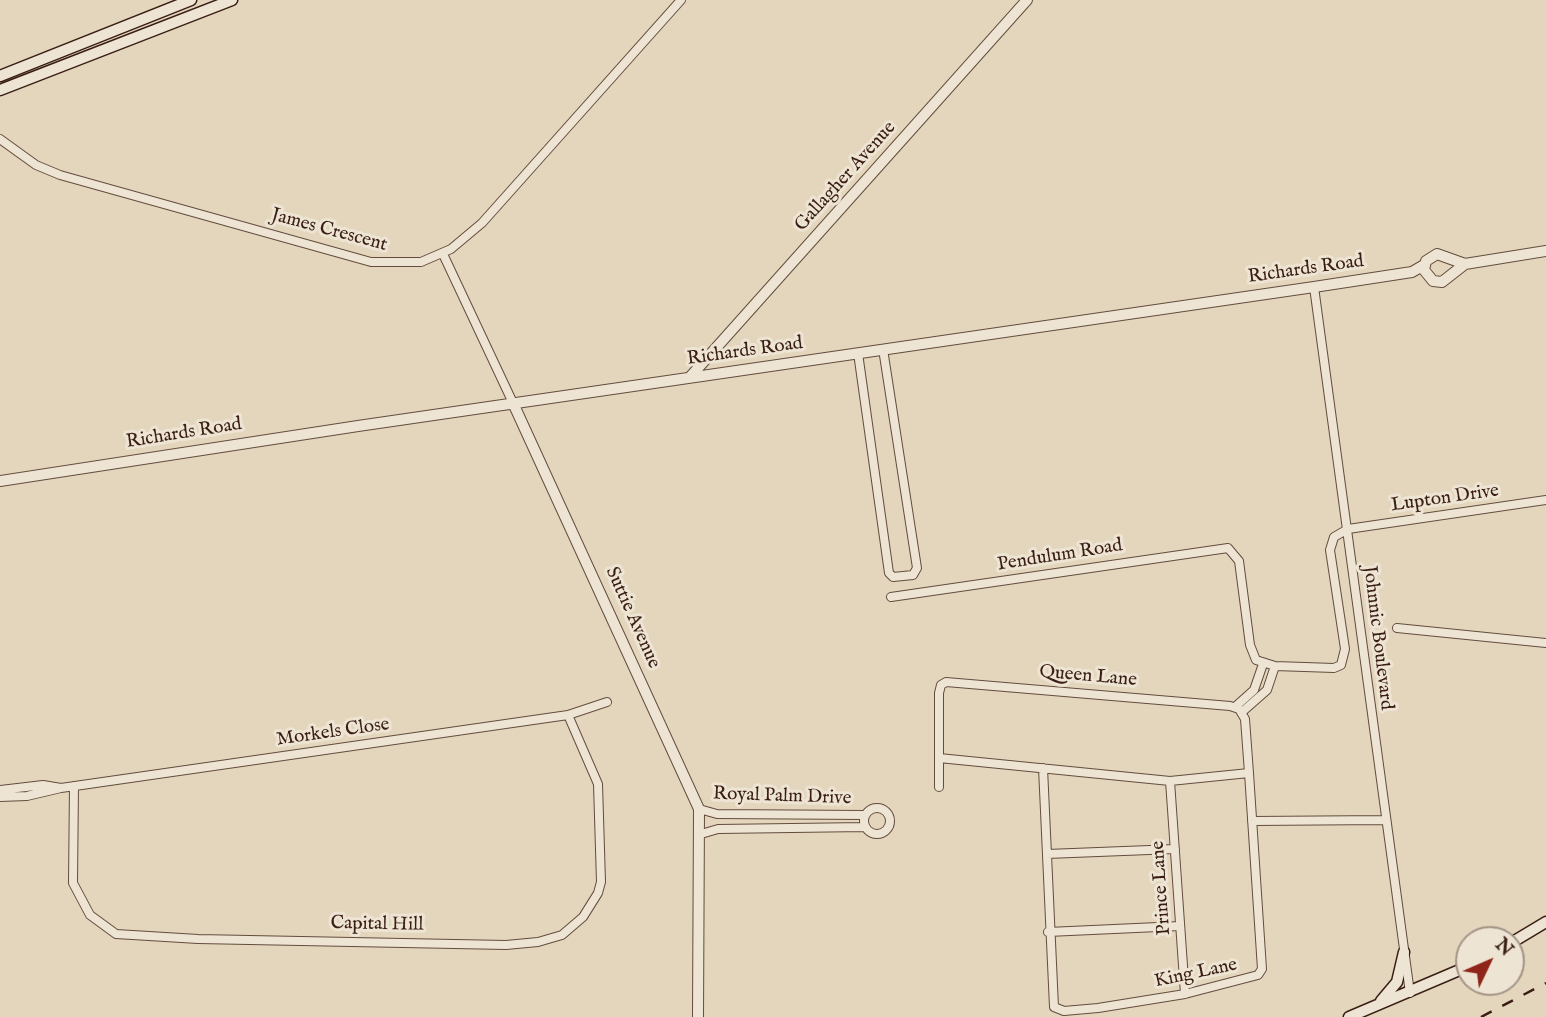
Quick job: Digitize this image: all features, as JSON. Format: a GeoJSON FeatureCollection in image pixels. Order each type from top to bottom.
{"type":"FeatureCollection","features":[{"type":"Feature","properties":{"kind":"main road"},"geometry":{"type":"LineString","coordinates":[[0,76],[191,0]]}},
{"type":"Feature","properties":{"kind":"main road"},"geometry":{"type":"LineString","coordinates":[[0,90],[232,0]]}},
{"type":"Feature","properties":{"kind":"main road"},"geometry":{"type":"LineString","coordinates":[[1525,935],[1546,922]]}},
{"type":"Feature","properties":{"kind":"main road"},"geometry":{"type":"LineString","coordinates":[[1370,1009],[1394,989],[1404,952]]}},
{"type":"Feature","properties":{"kind":"main road"},"geometry":{"type":"LineString","coordinates":[[1349,1017],[1455,972]]}},
{"type":"Feature","properties":{"kind":"street","name":"James Crescent"},"geometry":{"type":"LineString","coordinates":[[0,139],[36,165],[60,176],[371,262],[409,264],[443,254],[482,223],[681,0]]}},
{"type":"Feature","properties":{"kind":"street","name":"Gallagher Avenue"},"geometry":{"type":"LineString","coordinates":[[690,377],[1027,0]]}},
{"type":"Feature","properties":{"kind":"street"},"geometry":{"type":"LineString","coordinates":[[1465,264],[1437,254],[1429,257],[1425,270],[1438,282],[1447,280],[1452,272],[1465,264],[1546,251]]}},
{"type":"Feature","properties":{"kind":"street","name":"Suttie Avenue"},"geometry":{"type":"LineString","coordinates":[[443,254],[699,809],[701,834],[698,1017]]}},
{"type":"Feature","properties":{"kind":"street"},"geometry":{"type":"LineString","coordinates":[[1450,259],[1452,272]]}},
{"type":"Feature","properties":{"kind":"street","name":"Richards Road"},"geometry":{"type":"LineString","coordinates":[[0,479],[1425,270]]}},
{"type":"Feature","properties":{"kind":"street","name":"Johnnic Boulevard"},"geometry":{"type":"LineString","coordinates":[[1314,287],[1409,993]]}},
{"type":"Feature","properties":{"kind":"street"},"geometry":{"type":"LineString","coordinates":[[858,353],[889,573],[893,577],[913,575],[917,568],[883,349]]}},
{"type":"Feature","properties":{"kind":"street","name":"Lupton Drive"},"geometry":{"type":"LineString","coordinates":[[1348,530],[1546,500]]}},
{"type":"Feature","properties":{"kind":"street"},"geometry":{"type":"LineString","coordinates":[[939,787],[939,758],[1170,781],[1249,773],[1239,709],[1254,690],[1259,662],[1275,666],[1328,668],[1341,665],[1345,649],[1330,543],[1334,537],[1348,530]]}},
{"type":"Feature","properties":{"kind":"street","name":"Pendulum Road"},"geometry":{"type":"LineString","coordinates":[[891,597],[1219,548],[1233,551],[1239,561],[1250,645],[1259,662]]}},
{"type":"Feature","properties":{"kind":"street"},"geometry":{"type":"LineString","coordinates":[[1397,628],[1546,643]]}},
{"type":"Feature","properties":{"kind":"street"},"geometry":{"type":"LineString","coordinates":[[1239,709],[1267,690],[1272,682],[1275,666]]}},
{"type":"Feature","properties":{"kind":"street","name":"Queen Lane"},"geometry":{"type":"LineString","coordinates":[[939,758],[940,687],[949,681],[1239,709]]}},
{"type":"Feature","properties":{"kind":"street","name":"Morkels Close"},"geometry":{"type":"LineString","coordinates":[[0,797],[34,795],[74,786],[568,715],[607,702]]}},
{"type":"Feature","properties":{"kind":"street","name":"Capital Hill"},"geometry":{"type":"LineString","coordinates":[[74,786],[73,883],[90,915],[116,934],[198,939],[506,945],[538,942],[562,935],[572,928],[592,904],[601,882],[598,784],[568,715]]}},
{"type":"Feature","properties":{"kind":"street","name":"King Lane"},"geometry":{"type":"LineString","coordinates":[[1043,768],[1052,1002],[1058,1010],[1098,1008],[1185,994],[1254,977],[1260,972],[1249,773]]}},
{"type":"Feature","properties":{"kind":"street","name":"Prince Lane"},"geometry":{"type":"LineString","coordinates":[[1170,781],[1185,994]]}},
{"type":"Feature","properties":{"kind":"street","name":"Morkels Close"},"geometry":{"type":"LineString","coordinates":[[0,790],[43,785],[61,788]]}},
{"type":"Feature","properties":{"kind":"street","name":"Royal Palm Drive"},"geometry":{"type":"LineString","coordinates":[[699,809],[717,814],[865,815]]}},
{"type":"Feature","properties":{"kind":"street"},"geometry":{"type":"LineString","coordinates":[[872,809],[881,809],[888,815],[890,822],[887,828],[879,833],[870,832],[865,827],[865,815],[872,809]]}},
{"type":"Feature","properties":{"kind":"street"},"geometry":{"type":"LineString","coordinates":[[771,814],[772,828]]}},
{"type":"Feature","properties":{"kind":"street"},"geometry":{"type":"LineString","coordinates":[[1252,821],[1386,820]]}},
{"type":"Feature","properties":{"kind":"street","name":"Royal Palm Drive"},"geometry":{"type":"LineString","coordinates":[[701,834],[714,829],[865,827]]}},
{"type":"Feature","properties":{"kind":"street"},"geometry":{"type":"LineString","coordinates":[[1046,854],[1175,849]]}},
{"type":"Feature","properties":{"kind":"street"},"geometry":{"type":"LineString","coordinates":[[1048,932],[1180,926]]}},
{"type":"Feature","properties":{"kind":"railway"},"geometry":{"type":"LineString","coordinates":[[1481,1017],[1546,983]]}}]}
